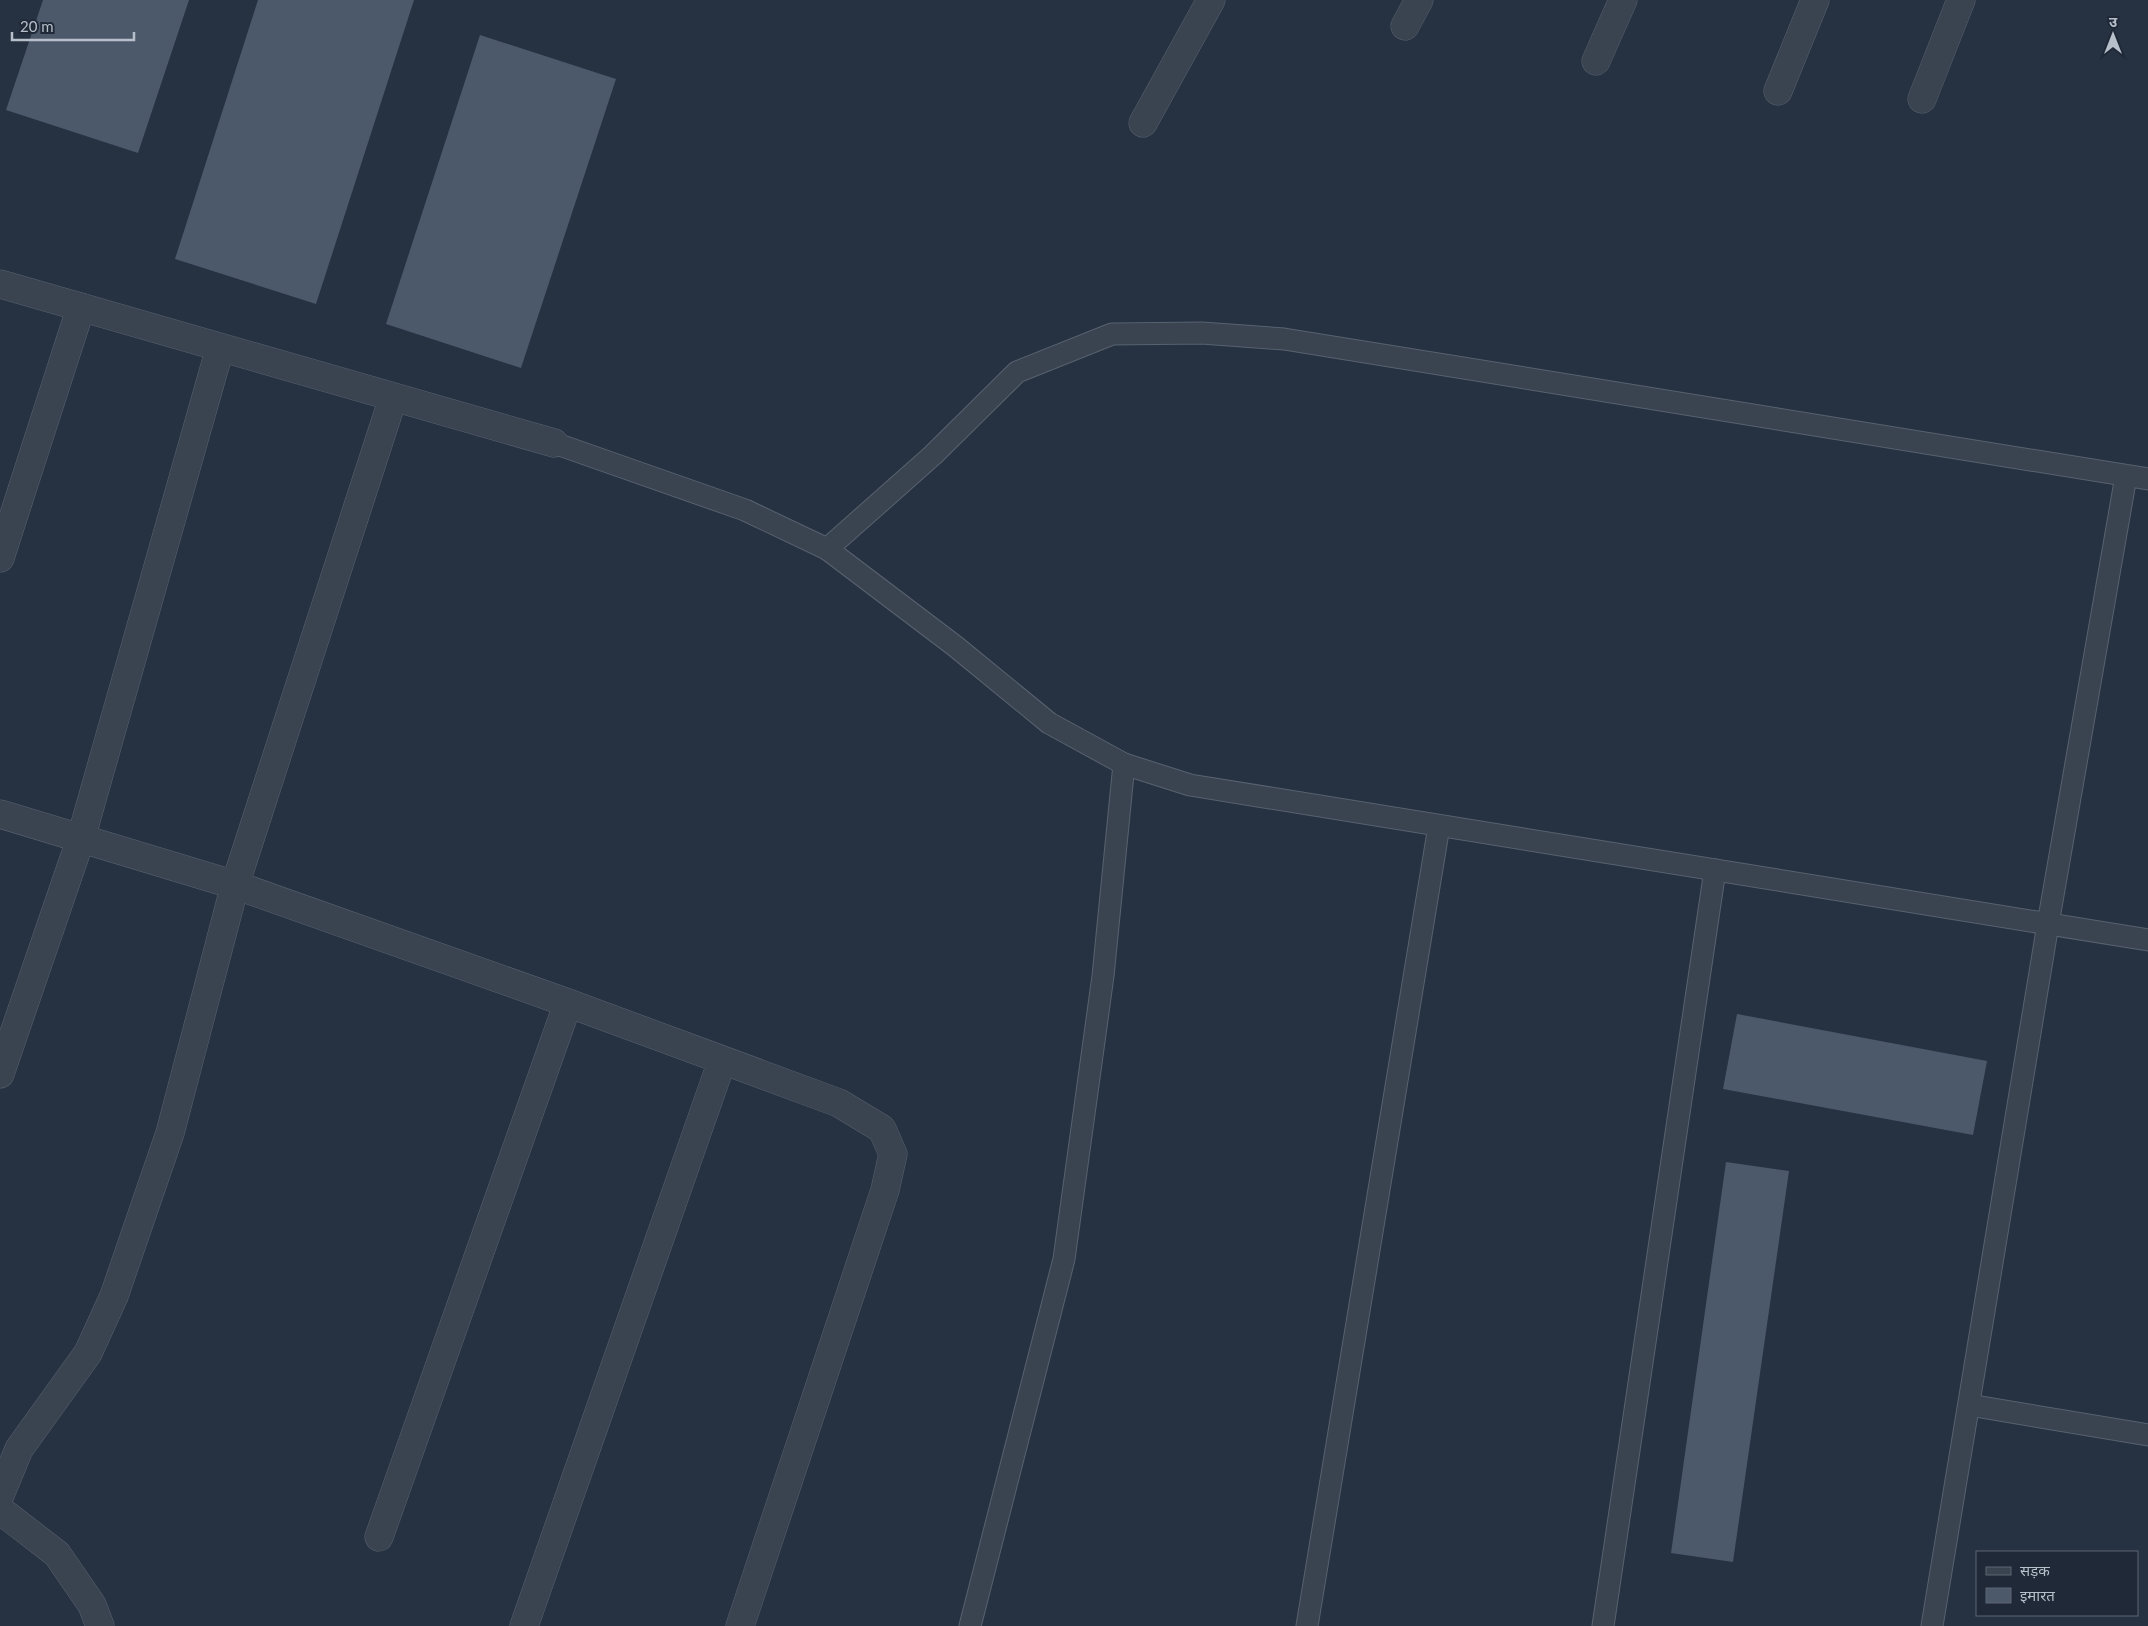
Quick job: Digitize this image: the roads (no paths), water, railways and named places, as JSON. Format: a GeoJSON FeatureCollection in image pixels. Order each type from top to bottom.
{"type":"FeatureCollection","features":[{"type":"Feature","properties":{"kind":"street"},"geometry":{"type":"LineString","coordinates":[[1143,123],[1211,0]]}},
{"type":"Feature","properties":{"kind":"street"},"geometry":{"type":"LineString","coordinates":[[1405,26],[1419,0]]}},
{"type":"Feature","properties":{"kind":"street"},"geometry":{"type":"LineString","coordinates":[[1596,61],[1623,0]]}},
{"type":"Feature","properties":{"kind":"street"},"geometry":{"type":"LineString","coordinates":[[1778,92],[1815,0]]}},
{"type":"Feature","properties":{"kind":"street"},"geometry":{"type":"LineString","coordinates":[[1922,99],[1961,0]]}},
{"type":"Feature","properties":{"kind":"street"},"geometry":{"type":"LineString","coordinates":[[0,284],[554,443]]}},
{"type":"Feature","properties":{"kind":"street"},"geometry":{"type":"LineString","coordinates":[[0,558],[81,307]]}},
{"type":"Feature","properties":{"kind":"street"},"geometry":{"type":"LineString","coordinates":[[0,1074],[81,838],[220,348]]}},
{"type":"Feature","properties":{"kind":"street"},"geometry":{"type":"LineString","coordinates":[[0,1495],[19,1449],[88,1352],[114,1296],[170,1133],[236,885],[393,398]]}},
{"type":"Feature","properties":{"kind":"street"},"geometry":{"type":"LineString","coordinates":[[0,814],[236,885],[839,1103],[882,1129],[893,1154],[886,1190],[740,1626]]}},
{"type":"Feature","properties":{"kind":"street"},"geometry":{"type":"LineString","coordinates":[[379,1537],[568,1004]]}},
{"type":"Feature","properties":{"kind":"street"},"geometry":{"type":"LineString","coordinates":[[524,1626],[722,1060]]}},
{"type":"Feature","properties":{"kind":"street"},"geometry":{"type":"LineString","coordinates":[[0,1510],[57,1554],[92,1605],[100,1626]]}},
{"type":"Feature","properties":{"kind":"lane"},"geometry":{"type":"LineString","coordinates":[[826,549],[933,455],[1017,372],[1112,334],[1202,332],[1284,339],[2148,479]]}},
{"type":"Feature","properties":{"kind":"lane"},"geometry":{"type":"LineString","coordinates":[[554,443],[745,510],[826,549],[956,646],[1049,723],[1124,764],[1190,785],[2148,940]]}},
{"type":"Feature","properties":{"kind":"lane"},"geometry":{"type":"LineString","coordinates":[[1932,1626],[2048,924],[2126,476]]}},
{"type":"Feature","properties":{"kind":"lane"},"geometry":{"type":"LineString","coordinates":[[970,1626],[1064,1259],[1103,976],[1124,764]]}},
{"type":"Feature","properties":{"kind":"lane"},"geometry":{"type":"LineString","coordinates":[[1307,1626],[1439,826]]}},
{"type":"Feature","properties":{"kind":"lane"},"geometry":{"type":"LineString","coordinates":[[1604,1626],[1715,870]]}},
{"type":"Feature","properties":{"kind":"lane"},"geometry":{"type":"LineString","coordinates":[[1969,1405],[2148,1435]]}}]}
